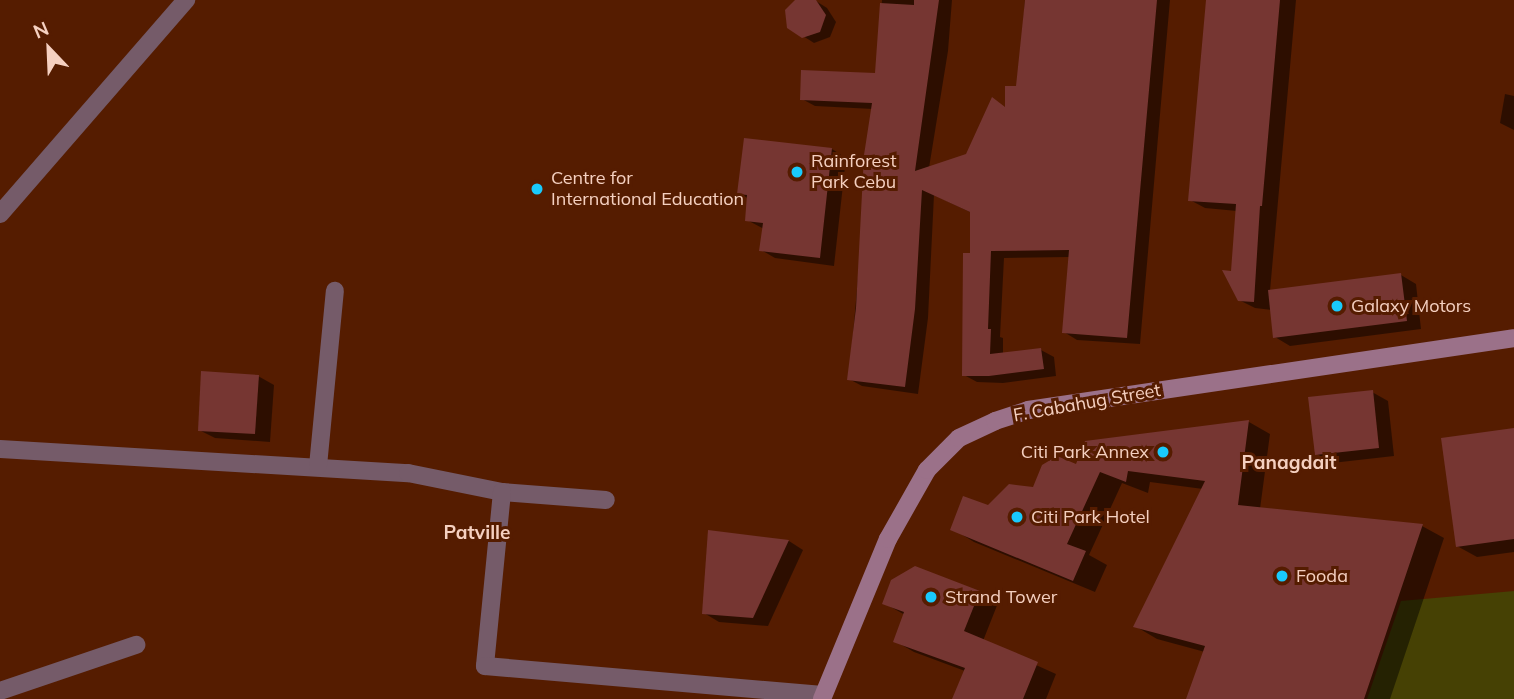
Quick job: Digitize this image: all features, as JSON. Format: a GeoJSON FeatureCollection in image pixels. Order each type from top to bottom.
{"type":"FeatureCollection","features":[{"type":"Feature","properties":{"kind":"main road","name":"F. Cabahug Street"},"geometry":{"type":"LineString","coordinates":[[822,697],[888,539],[927,470],[959,438],[995,421],[1028,410],[1514,338]]}},
{"type":"Feature","properties":{"kind":"street"},"geometry":{"type":"LineString","coordinates":[[0,214],[186,0]]}},
{"type":"Feature","properties":{"kind":"street"},"geometry":{"type":"LineString","coordinates":[[317,466],[335,291]]}},
{"type":"Feature","properties":{"kind":"street"},"geometry":{"type":"LineString","coordinates":[[0,449],[408,473],[502,492],[606,500]]}},
{"type":"Feature","properties":{"kind":"street"},"geometry":{"type":"LineString","coordinates":[[502,492],[485,666],[822,697]]}},
{"type":"Feature","properties":{"kind":"street"},"geometry":{"type":"LineString","coordinates":[[0,691],[136,645]]}},
{"type":"Feature","properties":{"kind":"shaded area"},"geometry":{"type":"Polygon","coordinates":[[[1514,591],[1514,699],[1367,699],[1401,601],[1514,591]]]}},
{"type":"Feature","properties":{"kind":"building"},"geometry":{"type":"Polygon","coordinates":[[[795,0],[816,0],[826,15],[820,32],[802,38],[787,28],[785,10],[795,0]]]}},
{"type":"Feature","properties":{"kind":"building"},"geometry":{"type":"Polygon","coordinates":[[[914,0],[939,0],[915,171],[966,154],[992,97],[1005,107],[1005,86],[1016,86],[1025,0],[1157,0],[1127,338],[1062,333],[1069,250],[991,251],[988,329],[991,329],[990,354],[1041,348],[1044,369],[989,376],[962,376],[963,253],[970,253],[970,212],[922,190],[915,309],[905,387],[847,380],[856,308],[864,155],[872,103],[800,100],[801,70],[875,73],[880,3],[914,5],[914,0]]]}},
{"type":"Feature","properties":{"kind":"building"},"geometry":{"type":"Polygon","coordinates":[[[1206,0],[1280,0],[1260,206],[1254,302],[1238,301],[1222,270],[1231,271],[1236,204],[1188,201],[1206,0]]]}},
{"type":"Feature","properties":{"kind":"building","name":"Rainforest Park Cebu"},"geometry":{"type":"Polygon","coordinates":[[[744,138],[832,148],[820,258],[759,251],[763,223],[745,221],[747,195],[737,194],[744,138]]]}},
{"type":"Feature","properties":{"kind":"building","name":"Galaxy Motors"},"geometry":{"type":"Polygon","coordinates":[[[1401,273],[1407,321],[1273,338],[1268,290],[1401,273]]]}},
{"type":"Feature","properties":{"kind":"building"},"geometry":{"type":"Polygon","coordinates":[[[201,371],[259,375],[255,434],[198,431],[201,371]]]}},
{"type":"Feature","properties":{"kind":"building"},"geometry":{"type":"Polygon","coordinates":[[[1373,390],[1379,448],[1315,455],[1308,397],[1373,390]]]}},
{"type":"Feature","properties":{"kind":"building","name":"Fooda"},"geometry":{"type":"Polygon","coordinates":[[[1249,420],[1238,505],[1423,524],[1364,699],[1186,699],[1205,646],[1133,627],[1205,481],[1128,471],[1126,482],[1100,472],[1067,544],[1086,551],[1073,581],[950,530],[963,496],[988,505],[1009,484],[1033,487],[1042,465],[1057,456],[1076,464],[1085,441],[1249,420]]]}},
{"type":"Feature","properties":{"kind":"building"},"geometry":{"type":"Polygon","coordinates":[[[1514,428],[1514,539],[1456,547],[1441,438],[1514,428]]]}},
{"type":"Feature","properties":{"kind":"building"},"geometry":{"type":"Polygon","coordinates":[[[708,530],[789,540],[753,618],[702,614],[708,530]]]}},
{"type":"Feature","properties":{"kind":"building"},"geometry":{"type":"Polygon","coordinates":[[[915,566],[980,591],[964,631],[1038,662],[1023,699],[952,699],[965,668],[893,642],[904,612],[882,604],[891,580],[915,566]]]}},
{"type":"Feature","properties":{"kind":"place","name":"Rainforest Park Cebu"},"geometry":{"type":"Point","coordinates":[797,172]}},
{"type":"Feature","properties":{"kind":"place","name":"Centre for International Education"},"geometry":{"type":"Point","coordinates":[537,189]}},
{"type":"Feature","properties":{"kind":"place","name":"Galaxy Motors"},"geometry":{"type":"Point","coordinates":[1337,306]}},
{"type":"Feature","properties":{"kind":"place","name":"Citi Park Annex"},"geometry":{"type":"Point","coordinates":[1163,452]}},
{"type":"Feature","properties":{"kind":"place","name":"Citi Park Hotel"},"geometry":{"type":"Point","coordinates":[1017,517]}},
{"type":"Feature","properties":{"kind":"place","name":"Fooda"},"geometry":{"type":"Point","coordinates":[1282,576]}},
{"type":"Feature","properties":{"kind":"place","name":"Strand Tower"},"geometry":{"type":"Point","coordinates":[931,597]}},
{"type":"Feature","properties":{"kind":"district","name":"Panagdait"},"geometry":{"type":"Point","coordinates":[1289,463]}},
{"type":"Feature","properties":{"kind":"district","name":"Patville"},"geometry":{"type":"Point","coordinates":[477,533]}}]}
